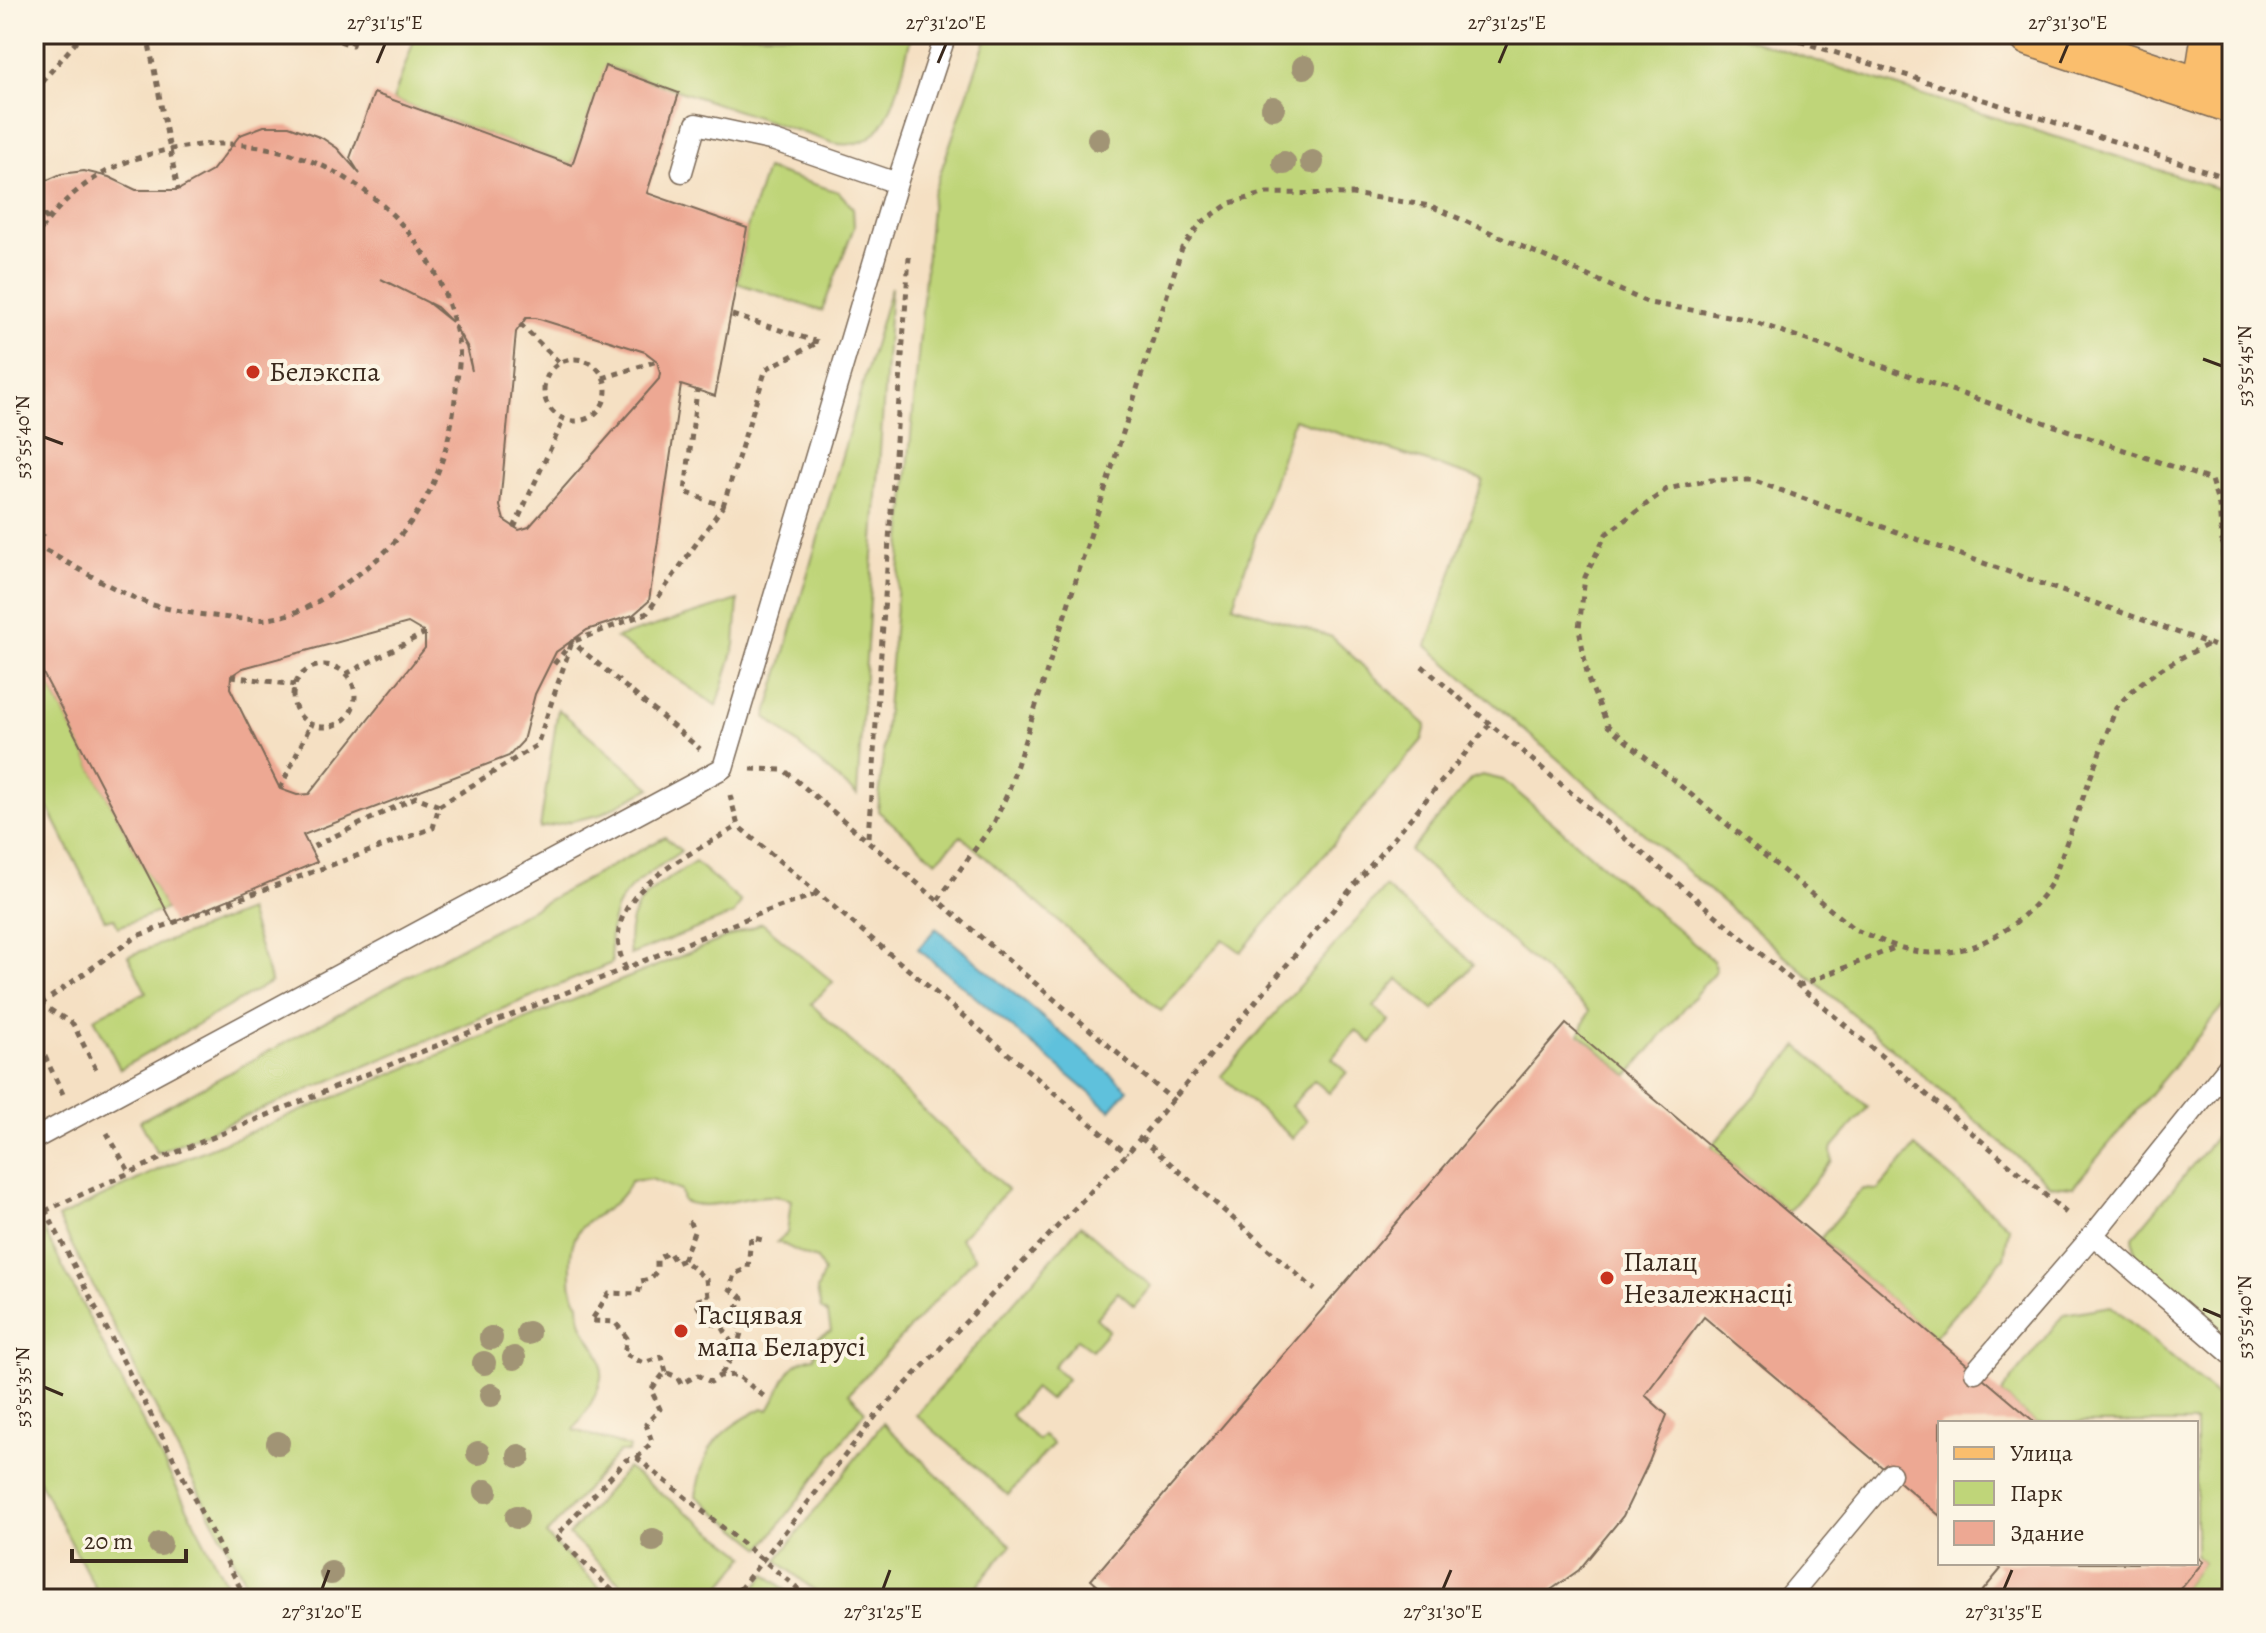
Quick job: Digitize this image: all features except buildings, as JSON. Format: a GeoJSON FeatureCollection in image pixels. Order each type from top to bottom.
{"type":"FeatureCollection","features":[{"type":"Feature","properties":{"kind":"main road"},"geometry":{"type":"LineString","coordinates":[[2031,34],[2219,96],[2214,34]]}},
{"type":"Feature","properties":{"kind":"lane"},"geometry":{"type":"LineString","coordinates":[[34,1139],[723,768],[897,183],[946,34]]}},
{"type":"Feature","properties":{"kind":"lane"},"geometry":{"type":"LineString","coordinates":[[682,172],[696,124],[775,141],[897,183]]}},
{"type":"Feature","properties":{"kind":"lane"},"geometry":{"type":"LineString","coordinates":[[1975,1372],[2093,1235],[2232,1062]]}},
{"type":"Feature","properties":{"kind":"lane"},"geometry":{"type":"LineString","coordinates":[[2093,1235],[2232,1355]]}},
{"type":"Feature","properties":{"kind":"lane"},"geometry":{"type":"LineString","coordinates":[[1787,1599],[1891,1474]]}},
{"type":"Feature","properties":{"kind":"path"},"geometry":{"type":"LineString","coordinates":[[34,91],[83,34]]}},
{"type":"Feature","properties":{"kind":"path"},"geometry":{"type":"LineString","coordinates":[[147,34],[178,190]]}},
{"type":"Feature","properties":{"kind":"path"},"geometry":{"type":"LineString","coordinates":[[317,34],[352,45],[355,34]]}},
{"type":"Feature","properties":{"kind":"path"},"geometry":{"type":"LineString","coordinates":[[1777,34],[2232,179]]}},
{"type":"Feature","properties":{"kind":"path"},"geometry":{"type":"LineString","coordinates":[[34,240],[49,220],[97,173],[169,148],[248,143],[325,164],[390,210],[437,274],[460,350],[452,433],[427,503],[374,563],[307,610],[265,619],[148,604],[34,545]]}},
{"type":"Feature","properties":{"kind":"path"},"geometry":{"type":"LineString","coordinates":[[938,900],[994,823],[1009,790],[1182,248],[1201,223],[1230,203],[1267,193],[1352,194],[1431,206],[1649,303],[1746,319],[2211,480],[2219,506],[2227,601],[2232,603]]}},
{"type":"Feature","properties":{"kind":"path"},"geometry":{"type":"LineString","coordinates":[[34,207],[49,220]]}},
{"type":"Feature","properties":{"kind":"path"},"geometry":{"type":"LineString","coordinates":[[868,838],[909,249]]}},
{"type":"Feature","properties":{"kind":"path"},"geometry":{"type":"LineString","coordinates":[[732,315],[819,342]]}},
{"type":"Feature","properties":{"kind":"path"},"geometry":{"type":"LineString","coordinates":[[520,324],[560,363]]}},
{"type":"Feature","properties":{"kind":"path"},"geometry":{"type":"LineString","coordinates":[[554,664],[572,642],[647,613],[723,506],[766,369],[819,342],[824,329]]}},
{"type":"Feature","properties":{"kind":"path"},"geometry":{"type":"LineString","coordinates":[[582,360],[593,365],[603,378],[604,400],[599,409],[583,420],[564,419],[548,406],[543,392],[551,370],[560,363],[582,360]]}},
{"type":"Feature","properties":{"kind":"path"},"geometry":{"type":"LineString","coordinates":[[603,378],[657,361]]}},
{"type":"Feature","properties":{"kind":"path"},"geometry":{"type":"LineString","coordinates":[[697,390],[685,492],[723,506]]}},
{"type":"Feature","properties":{"kind":"path"},"geometry":{"type":"LineString","coordinates":[[514,528],[564,419]]}},
{"type":"Feature","properties":{"kind":"path"},"geometry":{"type":"LineString","coordinates":[[2207,645],[2162,665],[2133,687],[2116,708],[2052,882],[2038,905],[2002,933],[1965,947],[1931,953],[1898,947],[1854,929],[1608,726],[1588,679],[1579,628],[1585,577],[1606,534],[1667,489],[1711,480],[1752,480],[2232,652]]}},
{"type":"Feature","properties":{"kind":"path"},"geometry":{"type":"LineString","coordinates":[[346,674],[425,633]]}},
{"type":"Feature","properties":{"kind":"path"},"geometry":{"type":"LineString","coordinates":[[572,642],[723,768]]}},
{"type":"Feature","properties":{"kind":"path"},"geometry":{"type":"LineString","coordinates":[[61,1091],[37,1040],[41,1004],[137,936],[433,828],[439,806],[537,745],[572,642]]}},
{"type":"Feature","properties":{"kind":"path"},"geometry":{"type":"LineString","coordinates":[[329,665],[346,674],[355,699],[346,717],[329,726],[311,724],[297,711],[293,698],[295,685],[306,670],[329,665]]}},
{"type":"Feature","properties":{"kind":"path"},"geometry":{"type":"LineString","coordinates":[[1422,666],[2093,1235]]}},
{"type":"Feature","properties":{"kind":"path"},"geometry":{"type":"LineString","coordinates":[[231,676],[295,685]]}},
{"type":"Feature","properties":{"kind":"path"},"geometry":{"type":"LineString","coordinates":[[280,789],[311,724]]}},
{"type":"Feature","properties":{"kind":"path"},"geometry":{"type":"LineString","coordinates":[[732,1599],[879,1412],[1127,1154],[1490,724]]}},
{"type":"Feature","properties":{"kind":"path"},"geometry":{"type":"LineString","coordinates":[[784,770],[868,838],[1174,1101]]}},
{"type":"Feature","properties":{"kind":"path"},"geometry":{"type":"LineString","coordinates":[[310,848],[416,797],[439,806]]}},
{"type":"Feature","properties":{"kind":"path"},"geometry":{"type":"LineString","coordinates":[[626,969],[618,935],[626,905],[639,890],[738,826],[1127,1154]]}},
{"type":"Feature","properties":{"kind":"path"},"geometry":{"type":"LineString","coordinates":[[45,1211],[174,1153],[817,894]]}},
{"type":"Feature","properties":{"kind":"path"},"geometry":{"type":"LineString","coordinates":[[1798,986],[1898,947]]}},
{"type":"Feature","properties":{"kind":"path"},"geometry":{"type":"LineString","coordinates":[[34,992],[41,1004],[73,1024],[97,1072]]}},
{"type":"Feature","properties":{"kind":"path"},"geometry":{"type":"LineString","coordinates":[[1141,1138],[1315,1290]]}},
{"type":"Feature","properties":{"kind":"path"},"geometry":{"type":"LineString","coordinates":[[34,1188],[246,1599]]}},
{"type":"Feature","properties":{"kind":"path"},"geometry":{"type":"LineString","coordinates":[[666,1372],[662,1357],[643,1363],[624,1353],[627,1338],[615,1322],[591,1321],[609,1293],[638,1294],[641,1281],[650,1279],[657,1271],[657,1259],[669,1252],[676,1263],[683,1260],[694,1232],[690,1223],[695,1217]]}},
{"type":"Feature","properties":{"kind":"path"},"geometry":{"type":"LineString","coordinates":[[666,1372],[677,1377],[681,1384],[698,1375],[711,1382],[720,1376],[736,1351],[741,1333],[733,1307],[738,1307],[743,1298],[730,1289],[734,1274],[748,1268],[751,1237],[766,1241]]}},
{"type":"Feature","properties":{"kind":"path"},"geometry":{"type":"LineString","coordinates":[[683,1260],[706,1279],[708,1297],[695,1301],[705,1319],[723,1328],[736,1351]]}},
{"type":"Feature","properties":{"kind":"path"},"geometry":{"type":"LineString","coordinates":[[621,1599],[556,1536],[626,1460],[637,1458],[652,1442],[646,1424],[660,1409],[651,1390],[666,1372]]}},
{"type":"Feature","properties":{"kind":"path"},"geometry":{"type":"LineString","coordinates":[[720,1376],[737,1375],[766,1398]]}},
{"type":"Feature","properties":{"kind":"path"},"geometry":{"type":"LineString","coordinates":[[637,1458],[811,1599]]}},
{"type":"Feature","properties":{"kind":"green space"},"geometry":{"type":"Polygon","coordinates":[[[416,34],[912,34],[890,110],[869,138],[853,144],[833,143],[606,66],[572,165],[393,100],[416,34]]]}},
{"type":"Feature","properties":{"kind":"green space"},"geometry":{"type":"Polygon","coordinates":[[[988,34],[1732,34],[2232,193],[2232,996],[2073,1187],[2050,1185],[1427,646],[1483,480],[1294,419],[1233,605],[1332,637],[1426,725],[1422,740],[1241,952],[1223,939],[1161,1011],[961,836],[936,861],[878,811],[932,197],[988,34]]]}},
{"type":"Feature","properties":{"kind":"green space"},"geometry":{"type":"Polygon","coordinates":[[[766,169],[839,192],[853,208],[854,227],[822,311],[737,283],[747,228],[766,169]]]}},
{"type":"Feature","properties":{"kind":"green space"},"geometry":{"type":"Polygon","coordinates":[[[891,287],[857,794],[857,795],[766,717],[891,287]]]}},
{"type":"Feature","properties":{"kind":"green space"},"geometry":{"type":"Polygon","coordinates":[[[738,600],[735,645],[717,706],[616,638],[738,600]]]}},
{"type":"Feature","properties":{"kind":"green space"},"geometry":{"type":"Polygon","coordinates":[[[34,656],[166,909],[118,927],[114,918],[105,920],[34,780],[34,656]]]}},
{"type":"Feature","properties":{"kind":"green space"},"geometry":{"type":"Polygon","coordinates":[[[558,709],[651,788],[599,815],[540,828],[558,709]]]}},
{"type":"Feature","properties":{"kind":"green space"},"geometry":{"type":"Polygon","coordinates":[[[1482,775],[1503,780],[1713,960],[1716,970],[1628,1076],[1580,1034],[1589,1011],[1410,851],[1471,779],[1482,775]]]}},
{"type":"Feature","properties":{"kind":"green space"},"geometry":{"type":"Polygon","coordinates":[[[665,837],[681,851],[635,884],[617,907],[610,940],[612,963],[157,1153],[140,1121],[665,837]]]}},
{"type":"Feature","properties":{"kind":"green space"},"geometry":{"type":"Polygon","coordinates":[[[695,862],[741,902],[734,914],[630,955],[631,921],[637,908],[655,889],[695,862]]]}},
{"type":"Feature","properties":{"kind":"green space"},"geometry":{"type":"Polygon","coordinates":[[[1385,887],[1474,964],[1434,1010],[1398,979],[1374,1007],[1390,1021],[1371,1043],[1356,1030],[1332,1058],[1347,1072],[1329,1093],[1314,1080],[1291,1106],[1307,1121],[1293,1138],[1221,1076],[1385,887]]]}},
{"type":"Feature","properties":{"kind":"green space"},"geometry":{"type":"Polygon","coordinates":[[[248,911],[271,982],[120,1069],[94,1018],[146,992],[128,956],[248,911]]]}},
{"type":"Feature","properties":{"kind":"green space"},"geometry":{"type":"Polygon","coordinates":[[[762,923],[833,982],[811,1004],[1008,1190],[960,1238],[975,1258],[849,1393],[865,1411],[762,1548],[696,1496],[703,1464],[715,1442],[747,1416],[763,1408],[769,1410],[790,1371],[804,1360],[814,1357],[819,1337],[831,1331],[828,1314],[821,1309],[817,1290],[824,1272],[817,1259],[777,1242],[787,1233],[791,1200],[764,1196],[710,1205],[696,1204],[683,1201],[681,1191],[651,1179],[631,1181],[612,1205],[583,1226],[576,1235],[571,1267],[572,1286],[579,1303],[581,1322],[601,1360],[602,1370],[597,1391],[574,1430],[629,1447],[628,1452],[619,1452],[546,1535],[611,1599],[254,1599],[58,1218],[164,1167],[762,923]]]}},
{"type":"Feature","properties":{"kind":"green space"},"geometry":{"type":"Polygon","coordinates":[[[1798,1046],[1868,1107],[1831,1149],[1832,1161],[1788,1212],[1711,1147],[1798,1046]]]}},
{"type":"Feature","properties":{"kind":"green space"},"geometry":{"type":"Polygon","coordinates":[[[2232,1117],[2232,1341],[2136,1259],[2133,1237],[2232,1117]]]}},
{"type":"Feature","properties":{"kind":"green space"},"geometry":{"type":"Polygon","coordinates":[[[1915,1147],[2009,1227],[2004,1258],[1934,1337],[1820,1239],[1862,1189],[1878,1190],[1915,1147]]]}},
{"type":"Feature","properties":{"kind":"green space"},"geometry":{"type":"Polygon","coordinates":[[[34,1211],[234,1599],[101,1599],[34,1472],[34,1211]]]}},
{"type":"Feature","properties":{"kind":"green space"},"geometry":{"type":"Polygon","coordinates":[[[1081,1225],[1151,1286],[1134,1306],[1118,1292],[1096,1318],[1109,1330],[1092,1350],[1077,1339],[1053,1366],[1067,1379],[1049,1400],[1034,1388],[1011,1415],[1038,1440],[1043,1435],[1053,1444],[1008,1495],[916,1415],[1081,1225]]]}},
{"type":"Feature","properties":{"kind":"green space"},"geometry":{"type":"Polygon","coordinates":[[[2111,1306],[2232,1408],[2232,1599],[2173,1599],[2203,1562],[2198,1558],[2198,1421],[2034,1421],[2001,1393],[2064,1314],[2111,1306]]]}},
{"type":"Feature","properties":{"kind":"green space"},"geometry":{"type":"Polygon","coordinates":[[[883,1423],[1011,1545],[966,1599],[825,1599],[777,1560],[883,1423]]]}},
{"type":"Feature","properties":{"kind":"green space"},"geometry":{"type":"Polygon","coordinates":[[[627,1468],[746,1556],[711,1599],[637,1599],[569,1535],[627,1468]]]}},
{"type":"Feature","properties":{"kind":"green space"},"geometry":{"type":"Polygon","coordinates":[[[766,1574],[796,1599],[746,1599],[766,1574]]]}},
{"type":"Feature","properties":{"kind":"water"},"geometry":{"type":"Polygon","coordinates":[[[936,928],[1128,1089],[1110,1110],[918,949],[936,928]]]}},
{"type":"Feature","properties":{"kind":"place","name":"Белэкспа"},"geometry":{"type":"Point","coordinates":[253,372]}},
{"type":"Feature","properties":{"kind":"place","name":"Палац Незалежнасці"},"geometry":{"type":"Point","coordinates":[1607,1278]}},
{"type":"Feature","properties":{"kind":"place","name":"Гасцявая мапа Беларусі"},"geometry":{"type":"Point","coordinates":[681,1331]}}]}
